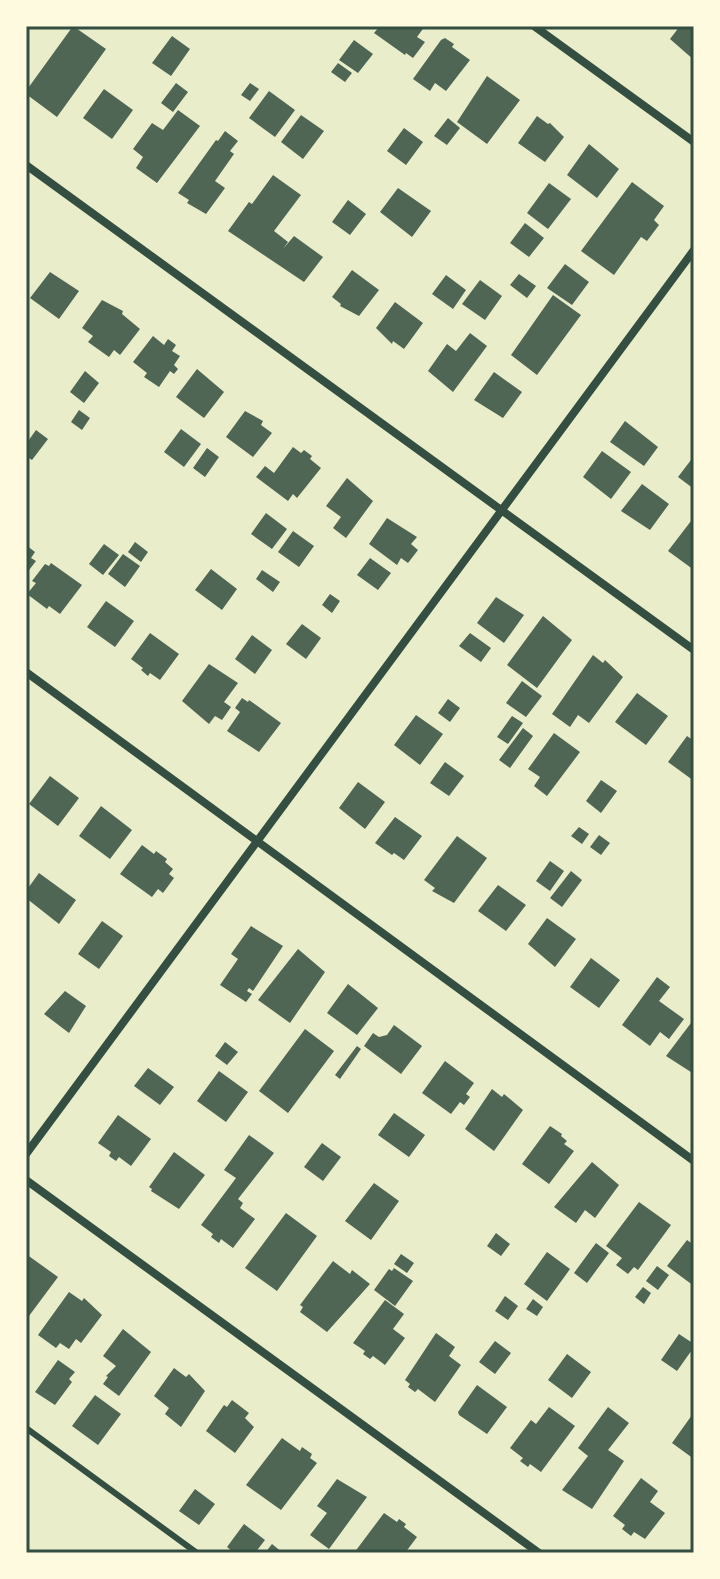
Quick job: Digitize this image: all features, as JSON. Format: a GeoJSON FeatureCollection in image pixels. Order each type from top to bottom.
{"type":"FeatureCollection","features":[{"type":"Feature","properties":{"kind":"street"},"geometry":{"type":"LineString","coordinates":[[534,26],[694,142]]}},
{"type":"Feature","properties":{"kind":"street"},"geometry":{"type":"LineString","coordinates":[[26,165],[694,650]]}},
{"type":"Feature","properties":{"kind":"street"},"geometry":{"type":"LineString","coordinates":[[26,1154],[694,250]]}},
{"type":"Feature","properties":{"kind":"street"},"geometry":{"type":"LineString","coordinates":[[26,672],[694,1161]]}},
{"type":"Feature","properties":{"kind":"street"},"geometry":{"type":"LineString","coordinates":[[26,1180],[539,1553]]}},
{"type":"Feature","properties":{"kind":"lane"},"geometry":{"type":"LineString","coordinates":[[26,1428],[197,1553]]}},
{"type":"Feature","properties":{"kind":"building"},"geometry":{"type":"Polygon","coordinates":[[[73,26],[106,49],[57,117],[26,91],[73,26]]]}},
{"type":"Feature","properties":{"kind":"building"},"geometry":{"type":"Polygon","coordinates":[[[380,26],[425,26],[417,37],[425,42],[413,58],[374,33],[380,26]]]}},
{"type":"Feature","properties":{"kind":"building"},"geometry":{"type":"Polygon","coordinates":[[[680,26],[694,26],[694,60],[670,39],[680,26]]]}},
{"type":"Feature","properties":{"kind":"building"},"geometry":{"type":"Polygon","coordinates":[[[172,36],[190,49],[171,76],[152,63],[172,36]]]}},
{"type":"Feature","properties":{"kind":"building"},"geometry":{"type":"Polygon","coordinates":[[[445,38],[470,60],[446,91],[435,83],[430,91],[413,79],[445,38]]]}},
{"type":"Feature","properties":{"kind":"building"},"geometry":{"type":"Polygon","coordinates":[[[354,40],[373,54],[358,73],[339,60],[354,40]]]}},
{"type":"Feature","properties":{"kind":"building"},"geometry":{"type":"Polygon","coordinates":[[[338,63],[352,73],[345,82],[331,72],[338,63]]]}},
{"type":"Feature","properties":{"kind":"building"},"geometry":{"type":"Polygon","coordinates":[[[487,76],[520,100],[487,144],[457,122],[487,76]]]}},
{"type":"Feature","properties":{"kind":"building"},"geometry":{"type":"Polygon","coordinates":[[[176,83],[188,92],[173,112],[161,103],[176,83]]]}},
{"type":"Feature","properties":{"kind":"building"},"geometry":{"type":"Polygon","coordinates":[[[250,83],[259,89],[250,101],[241,95],[250,83]]]}},
{"type":"Feature","properties":{"kind":"building"},"geometry":{"type":"Polygon","coordinates":[[[104,89],[133,110],[112,139],[83,118],[104,89]]]}},
{"type":"Feature","properties":{"kind":"building"},"geometry":{"type":"Polygon","coordinates":[[[269,91],[295,110],[275,137],[249,118],[269,91]]]}},
{"type":"Feature","properties":{"kind":"building"},"geometry":{"type":"Polygon","coordinates":[[[178,110],[200,126],[157,183],[136,168],[143,157],[133,149],[152,123],[163,130],[178,110]]]}},
{"type":"Feature","properties":{"kind":"building"},"geometry":{"type":"Polygon","coordinates":[[[301,115],[324,131],[303,159],[281,142],[301,115]]]}},
{"type":"Feature","properties":{"kind":"building"},"geometry":{"type":"Polygon","coordinates":[[[537,116],[550,123],[564,137],[545,162],[518,143],[537,116]]]}},
{"type":"Feature","properties":{"kind":"building"},"geometry":{"type":"Polygon","coordinates":[[[448,118],[460,128],[447,145],[434,136],[448,118]]]}},
{"type":"Feature","properties":{"kind":"building"},"geometry":{"type":"Polygon","coordinates":[[[404,128],[423,142],[406,165],[387,151],[404,128]]]}},
{"type":"Feature","properties":{"kind":"building"},"geometry":{"type":"Polygon","coordinates":[[[225,131],[238,141],[230,151],[234,154],[215,181],[225,188],[206,214],[187,203],[189,200],[178,193],[225,131]]]}},
{"type":"Feature","properties":{"kind":"building"},"geometry":{"type":"Polygon","coordinates":[[[589,144],[619,169],[597,198],[567,175],[589,144]]]}},
{"type":"Feature","properties":{"kind":"building"},"geometry":{"type":"Polygon","coordinates":[[[273,175],[301,195],[274,231],[288,242],[283,249],[294,236],[323,257],[304,282],[228,231],[273,175]]]}},
{"type":"Feature","properties":{"kind":"building"},"geometry":{"type":"Polygon","coordinates":[[[632,182],[664,206],[654,220],[659,225],[647,241],[641,237],[614,275],[581,251],[632,182]]]}},
{"type":"Feature","properties":{"kind":"building"},"geometry":{"type":"Polygon","coordinates":[[[549,183],[571,199],[548,229],[527,213],[549,183]]]}},
{"type":"Feature","properties":{"kind":"building"},"geometry":{"type":"Polygon","coordinates":[[[398,188],[431,211],[412,237],[380,212],[398,188]]]}},
{"type":"Feature","properties":{"kind":"building"},"geometry":{"type":"Polygon","coordinates":[[[348,200],[366,214],[350,235],[332,222],[348,200]]]}},
{"type":"Feature","properties":{"kind":"building"},"geometry":{"type":"Polygon","coordinates":[[[525,223],[544,238],[529,257],[510,243],[525,223]]]}},
{"type":"Feature","properties":{"kind":"building"},"geometry":{"type":"Polygon","coordinates":[[[565,264],[589,282],[572,305],[547,288],[565,264]]]}},
{"type":"Feature","properties":{"kind":"building"},"geometry":{"type":"Polygon","coordinates":[[[352,270],[379,290],[359,316],[340,306],[332,297],[352,270]]]}},
{"type":"Feature","properties":{"kind":"building"},"geometry":{"type":"Polygon","coordinates":[[[50,272],[79,291],[59,319],[30,298],[50,272]]]}},
{"type":"Feature","properties":{"kind":"building"},"geometry":{"type":"Polygon","coordinates":[[[519,274],[536,286],[527,298],[510,285],[519,274]]]}},
{"type":"Feature","properties":{"kind":"building"},"geometry":{"type":"Polygon","coordinates":[[[446,275],[466,290],[453,309],[432,294],[446,275]]]}},
{"type":"Feature","properties":{"kind":"building"},"geometry":{"type":"Polygon","coordinates":[[[480,280],[502,296],[485,320],[462,304],[480,280]]]}},
{"type":"Feature","properties":{"kind":"building"},"geometry":{"type":"Polygon","coordinates":[[[553,295],[581,315],[537,375],[511,355],[553,295]]]}},
{"type":"Feature","properties":{"kind":"building"},"geometry":{"type":"Polygon","coordinates":[[[102,300],[123,311],[122,314],[140,329],[120,355],[114,350],[109,357],[88,342],[93,336],[82,328],[102,300]]]}},
{"type":"Feature","properties":{"kind":"building"},"geometry":{"type":"Polygon","coordinates":[[[395,302],[423,323],[404,349],[393,341],[392,344],[376,328],[395,302]]]}},
{"type":"Feature","properties":{"kind":"building"},"geometry":{"type":"Polygon","coordinates":[[[470,333],[487,346],[453,392],[428,371],[447,344],[456,351],[470,333]]]}},
{"type":"Feature","properties":{"kind":"building"},"geometry":{"type":"Polygon","coordinates":[[[153,336],[164,345],[168,339],[176,345],[172,351],[180,356],[174,365],[178,369],[174,374],[170,371],[159,387],[144,377],[147,373],[133,362],[153,336]]]}},
{"type":"Feature","properties":{"kind":"building"},"geometry":{"type":"Polygon","coordinates":[[[197,369],[224,392],[204,418],[176,397],[197,369]]]}},
{"type":"Feature","properties":{"kind":"building"},"geometry":{"type":"Polygon","coordinates":[[[85,371],[99,383],[84,403],[70,392],[85,371]]]}},
{"type":"Feature","properties":{"kind":"building"},"geometry":{"type":"Polygon","coordinates":[[[494,372],[522,392],[503,418],[474,400],[494,372]]]}},
{"type":"Feature","properties":{"kind":"building"},"geometry":{"type":"Polygon","coordinates":[[[79,410],[90,418],[82,430],[71,422],[79,410]]]}},
{"type":"Feature","properties":{"kind":"building"},"geometry":{"type":"Polygon","coordinates":[[[245,411],[263,421],[261,425],[272,433],[253,457],[226,437],[245,411]]]}},
{"type":"Feature","properties":{"kind":"building"},"geometry":{"type":"Polygon","coordinates":[[[625,421],[658,447],[644,466],[610,442],[625,421]]]}},
{"type":"Feature","properties":{"kind":"building"},"geometry":{"type":"Polygon","coordinates":[[[181,429],[201,444],[184,467],[164,452],[181,429]]]}},
{"type":"Feature","properties":{"kind":"building"},"geometry":{"type":"Polygon","coordinates":[[[36,430],[48,439],[32,460],[26,456],[26,444],[36,430]]]}},
{"type":"Feature","properties":{"kind":"building"},"geometry":{"type":"Polygon","coordinates":[[[293,447],[312,456],[310,459],[321,468],[297,498],[293,494],[288,501],[256,477],[265,466],[274,473],[293,447]]]}},
{"type":"Feature","properties":{"kind":"building"},"geometry":{"type":"Polygon","coordinates":[[[207,448],[219,457],[205,477],[193,468],[207,448]]]}},
{"type":"Feature","properties":{"kind":"building"},"geometry":{"type":"Polygon","coordinates":[[[602,451],[631,472],[611,499],[583,477],[602,451]]]}},
{"type":"Feature","properties":{"kind":"building"},"geometry":{"type":"Polygon","coordinates":[[[694,456],[694,489],[678,477],[694,456]]]}},
{"type":"Feature","properties":{"kind":"building"},"geometry":{"type":"Polygon","coordinates":[[[347,478],[373,501],[346,538],[333,528],[341,517],[326,506],[347,478]]]}},
{"type":"Feature","properties":{"kind":"building"},"geometry":{"type":"Polygon","coordinates":[[[642,484],[669,504],[650,530],[621,511],[642,484]]]}},
{"type":"Feature","properties":{"kind":"building"},"geometry":{"type":"Polygon","coordinates":[[[266,513],[287,529],[272,549],[251,534],[266,513]]]}},
{"type":"Feature","properties":{"kind":"building"},"geometry":{"type":"Polygon","coordinates":[[[387,518],[417,537],[411,544],[418,550],[408,563],[401,558],[397,565],[369,544],[387,518]]]}},
{"type":"Feature","properties":{"kind":"building"},"geometry":{"type":"Polygon","coordinates":[[[691,521],[694,523],[694,570],[668,551],[691,521]]]}},
{"type":"Feature","properties":{"kind":"building"},"geometry":{"type":"Polygon","coordinates":[[[293,531],[314,546],[299,567],[278,552],[293,531]]]}},
{"type":"Feature","properties":{"kind":"building"},"geometry":{"type":"Polygon","coordinates":[[[135,542],[148,552],[141,562],[128,552],[135,542]]]}},
{"type":"Feature","properties":{"kind":"building"},"geometry":{"type":"Polygon","coordinates":[[[104,544],[119,555],[103,575],[89,564],[104,544]]]}},
{"type":"Feature","properties":{"kind":"building"},"geometry":{"type":"Polygon","coordinates":[[[26,545],[35,552],[31,558],[36,561],[26,574],[26,545]]]}},
{"type":"Feature","properties":{"kind":"building"},"geometry":{"type":"Polygon","coordinates":[[[123,554],[140,566],[125,587],[108,574],[123,554]]]}},
{"type":"Feature","properties":{"kind":"building"},"geometry":{"type":"Polygon","coordinates":[[[370,558],[391,573],[378,590],[357,575],[370,558]]]}},
{"type":"Feature","properties":{"kind":"building"},"geometry":{"type":"Polygon","coordinates":[[[51,563],[82,585],[60,614],[49,606],[47,609],[27,594],[36,583],[32,581],[45,564],[49,566],[51,563]]]}},
{"type":"Feature","properties":{"kind":"building"},"geometry":{"type":"Polygon","coordinates":[[[211,569],[237,589],[222,610],[195,590],[211,569]]]}},
{"type":"Feature","properties":{"kind":"building"},"geometry":{"type":"Polygon","coordinates":[[[262,570],[280,582],[273,592],[256,579],[262,570]]]}},
{"type":"Feature","properties":{"kind":"building"},"geometry":{"type":"Polygon","coordinates":[[[330,594],[340,601],[332,613],[322,605],[330,594]]]}},
{"type":"Feature","properties":{"kind":"building"},"geometry":{"type":"Polygon","coordinates":[[[496,597],[524,615],[504,643],[477,623],[496,597]]]}},
{"type":"Feature","properties":{"kind":"building"},"geometry":{"type":"Polygon","coordinates":[[[106,601],[134,621],[115,647],[87,627],[106,601]]]}},
{"type":"Feature","properties":{"kind":"building"},"geometry":{"type":"Polygon","coordinates":[[[543,616],[572,640],[537,688],[507,665],[543,616]]]}},
{"type":"Feature","properties":{"kind":"building"},"geometry":{"type":"Polygon","coordinates":[[[302,624],[321,638],[306,659],[286,644],[302,624]]]}},
{"type":"Feature","properties":{"kind":"building"},"geometry":{"type":"Polygon","coordinates":[[[150,633],[179,654],[160,680],[150,673],[148,676],[131,659],[150,633]]]}},
{"type":"Feature","properties":{"kind":"building"},"geometry":{"type":"Polygon","coordinates":[[[470,633],[491,648],[481,662],[459,646],[470,633]]]}},
{"type":"Feature","properties":{"kind":"building"},"geometry":{"type":"Polygon","coordinates":[[[252,635],[272,650],[255,674],[235,659],[252,635]]]}},
{"type":"Feature","properties":{"kind":"building"},"geometry":{"type":"Polygon","coordinates":[[[593,655],[603,663],[605,660],[623,677],[589,723],[578,715],[570,727],[552,714],[593,655]]]}},
{"type":"Feature","properties":{"kind":"building"},"geometry":{"type":"Polygon","coordinates":[[[209,664],[238,683],[224,702],[231,707],[222,720],[215,716],[209,724],[182,701],[209,664]]]}},
{"type":"Feature","properties":{"kind":"building"},"geometry":{"type":"Polygon","coordinates":[[[522,681],[542,696],[526,717],[506,703],[522,681]]]}},
{"type":"Feature","properties":{"kind":"building"},"geometry":{"type":"Polygon","coordinates":[[[637,693],[668,716],[646,745],[615,722],[637,693]]]}},
{"type":"Feature","properties":{"kind":"building"},"geometry":{"type":"Polygon","coordinates":[[[242,698],[281,723],[259,752],[227,731],[240,712],[235,708],[242,698]]]}},
{"type":"Feature","properties":{"kind":"building"},"geometry":{"type":"Polygon","coordinates":[[[448,699],[460,708],[450,722],[438,713],[448,699]]]}},
{"type":"Feature","properties":{"kind":"building"},"geometry":{"type":"Polygon","coordinates":[[[416,715],[443,734],[420,765],[394,745],[416,715]]]}},
{"type":"Feature","properties":{"kind":"building"},"geometry":{"type":"Polygon","coordinates":[[[512,716],[523,723],[508,744],[497,737],[512,716]]]}},
{"type":"Feature","properties":{"kind":"building"},"geometry":{"type":"Polygon","coordinates":[[[523,728],[533,736],[510,768],[499,760],[523,728]]]}},
{"type":"Feature","properties":{"kind":"building"},"geometry":{"type":"Polygon","coordinates":[[[554,733],[580,752],[547,796],[534,786],[540,777],[528,769],[554,733]]]}},
{"type":"Feature","properties":{"kind":"building"},"geometry":{"type":"Polygon","coordinates":[[[687,736],[694,741],[694,781],[668,762],[687,736]]]}},
{"type":"Feature","properties":{"kind":"building"},"geometry":{"type":"Polygon","coordinates":[[[445,762],[464,776],[449,796],[430,783],[445,762]]]}},
{"type":"Feature","properties":{"kind":"building"},"geometry":{"type":"Polygon","coordinates":[[[50,776],[79,798],[58,826],[29,804],[50,776]]]}},
{"type":"Feature","properties":{"kind":"building"},"geometry":{"type":"Polygon","coordinates":[[[601,780],[617,791],[601,813],[586,801],[601,780]]]}},
{"type":"Feature","properties":{"kind":"building"},"geometry":{"type":"Polygon","coordinates":[[[358,782],[385,802],[365,829],[339,808],[358,782]]]}},
{"type":"Feature","properties":{"kind":"building"},"geometry":{"type":"Polygon","coordinates":[[[101,806],[132,830],[110,859],[79,836],[101,806]]]}},
{"type":"Feature","properties":{"kind":"building"},"geometry":{"type":"Polygon","coordinates":[[[395,817],[422,836],[404,860],[375,843],[395,817]]]}},
{"type":"Feature","properties":{"kind":"building"},"geometry":{"type":"Polygon","coordinates":[[[579,827],[589,834],[582,844],[571,836],[579,827]]]}},
{"type":"Feature","properties":{"kind":"building"},"geometry":{"type":"Polygon","coordinates":[[[599,835],[610,843],[601,855],[590,847],[599,835]]]}},
{"type":"Feature","properties":{"kind":"building"},"geometry":{"type":"Polygon","coordinates":[[[457,836],[487,858],[454,903],[432,891],[435,888],[424,880],[457,836]]]}},
{"type":"Feature","properties":{"kind":"building"},"geometry":{"type":"Polygon","coordinates":[[[142,845],[167,859],[165,862],[173,869],[169,874],[174,878],[163,893],[158,889],[152,897],[120,874],[142,845]]]}},
{"type":"Feature","properties":{"kind":"building"},"geometry":{"type":"Polygon","coordinates":[[[550,861],[564,871],[550,891],[536,881],[550,861]]]}},
{"type":"Feature","properties":{"kind":"building"},"geometry":{"type":"Polygon","coordinates":[[[571,871],[582,880],[562,907],[550,898],[571,871]]]}},
{"type":"Feature","properties":{"kind":"building"},"geometry":{"type":"Polygon","coordinates":[[[39,873],[76,900],[59,924],[26,898],[26,891],[39,873]]]}},
{"type":"Feature","properties":{"kind":"building"},"geometry":{"type":"Polygon","coordinates":[[[498,885],[526,905],[506,931],[478,911],[498,885]]]}},
{"type":"Feature","properties":{"kind":"building"},"geometry":{"type":"Polygon","coordinates":[[[547,918],[576,939],[555,967],[528,944],[547,918]]]}},
{"type":"Feature","properties":{"kind":"building"},"geometry":{"type":"Polygon","coordinates":[[[102,921],[123,936],[99,969],[78,954],[102,921]]]}},
{"type":"Feature","properties":{"kind":"building"},"geometry":{"type":"Polygon","coordinates":[[[251,926],[283,946],[253,991],[249,988],[247,991],[252,994],[246,1002],[220,985],[238,959],[231,954],[251,926]]]}},
{"type":"Feature","properties":{"kind":"building"},"geometry":{"type":"Polygon","coordinates":[[[298,949],[325,972],[290,1023],[258,1000],[298,949]]]}},
{"type":"Feature","properties":{"kind":"building"},"geometry":{"type":"Polygon","coordinates":[[[591,958],[620,980],[599,1008],[570,987],[591,958]]]}},
{"type":"Feature","properties":{"kind":"building"},"geometry":{"type":"Polygon","coordinates":[[[657,977],[670,987],[659,1001],[684,1019],[669,1039],[660,1032],[650,1046],[622,1025],[657,977]]]}},
{"type":"Feature","properties":{"kind":"building"},"geometry":{"type":"Polygon","coordinates":[[[348,984],[378,1008],[357,1035],[327,1013],[348,984]]]}},
{"type":"Feature","properties":{"kind":"building"},"geometry":{"type":"Polygon","coordinates":[[[65,991],[86,1006],[69,1033],[44,1014],[65,991]]]}},
{"type":"Feature","properties":{"kind":"building"},"geometry":{"type":"Polygon","coordinates":[[[694,1019],[694,1074],[666,1056],[694,1019]]]}},
{"type":"Feature","properties":{"kind":"building"},"geometry":{"type":"Polygon","coordinates":[[[394,1025],[422,1046],[401,1074],[364,1046],[373,1033],[379,1037],[387,1035],[394,1025]]]}},
{"type":"Feature","properties":{"kind":"building"},"geometry":{"type":"Polygon","coordinates":[[[305,1029],[334,1051],[288,1113],[259,1091],[305,1029]]]}},
{"type":"Feature","properties":{"kind":"building"},"geometry":{"type":"Polygon","coordinates":[[[225,1042],[238,1052],[227,1065],[215,1056],[225,1042]]]}},
{"type":"Feature","properties":{"kind":"building"},"geometry":{"type":"Polygon","coordinates":[[[357,1046],[361,1049],[340,1079],[335,1075],[357,1046]]]}},
{"type":"Feature","properties":{"kind":"building"},"geometry":{"type":"Polygon","coordinates":[[[445,1061],[474,1083],[466,1094],[470,1097],[464,1105],[460,1102],[451,1114],[422,1093],[445,1061]]]}},
{"type":"Feature","properties":{"kind":"building"},"geometry":{"type":"Polygon","coordinates":[[[148,1068],[174,1087],[160,1105],[134,1086],[148,1068]]]}},
{"type":"Feature","properties":{"kind":"building"},"geometry":{"type":"Polygon","coordinates":[[[219,1071],[248,1092],[226,1122],[197,1101],[219,1071]]]}},
{"type":"Feature","properties":{"kind":"building"},"geometry":{"type":"Polygon","coordinates":[[[492,1089],[502,1097],[504,1094],[523,1110],[494,1151],[465,1129],[492,1089]]]}},
{"type":"Feature","properties":{"kind":"building"},"geometry":{"type":"Polygon","coordinates":[[[394,1113],[425,1135],[409,1157],[378,1135],[394,1113]]]}},
{"type":"Feature","properties":{"kind":"building"},"geometry":{"type":"Polygon","coordinates":[[[118,1115],[151,1139],[131,1166],[119,1157],[116,1161],[109,1156],[111,1152],[98,1143],[118,1115]]]}},
{"type":"Feature","properties":{"kind":"building"},"geometry":{"type":"Polygon","coordinates":[[[550,1126],[562,1134],[567,1141],[564,1144],[574,1151],[549,1184],[522,1164],[550,1126]]]}},
{"type":"Feature","properties":{"kind":"building"},"geometry":{"type":"Polygon","coordinates":[[[249,1135],[274,1153],[238,1199],[243,1203],[240,1208],[255,1219],[233,1248],[221,1239],[219,1243],[201,1225],[236,1178],[224,1170],[249,1135]]]}},
{"type":"Feature","properties":{"kind":"building"},"geometry":{"type":"Polygon","coordinates":[[[322,1143],[341,1157],[323,1181],[304,1167],[322,1143]]]}},
{"type":"Feature","properties":{"kind":"building"},"geometry":{"type":"Polygon","coordinates":[[[174,1152],[205,1175],[179,1209],[149,1187],[174,1152]]]}},
{"type":"Feature","properties":{"kind":"building"},"geometry":{"type":"Polygon","coordinates":[[[592,1162],[619,1185],[595,1218],[585,1210],[576,1223],[554,1207],[592,1162]]]}},
{"type":"Feature","properties":{"kind":"building"},"geometry":{"type":"Polygon","coordinates":[[[374,1183],[399,1201],[371,1240],[345,1221],[374,1183]]]}},
{"type":"Feature","properties":{"kind":"building"},"geometry":{"type":"Polygon","coordinates":[[[639,1202],[671,1225],[638,1270],[634,1267],[628,1274],[616,1265],[622,1258],[606,1246],[639,1202]]]}},
{"type":"Feature","properties":{"kind":"building"},"geometry":{"type":"Polygon","coordinates":[[[286,1213],[317,1236],[277,1291],[245,1268],[286,1213]]]}},
{"type":"Feature","properties":{"kind":"building"},"geometry":{"type":"Polygon","coordinates":[[[496,1233],[510,1244],[501,1256],[487,1246],[496,1233]]]}},
{"type":"Feature","properties":{"kind":"building"},"geometry":{"type":"Polygon","coordinates":[[[687,1240],[694,1245],[694,1286],[667,1266],[687,1240]]]}},
{"type":"Feature","properties":{"kind":"building"},"geometry":{"type":"Polygon","coordinates":[[[596,1243],[609,1253],[587,1283],[574,1273],[596,1243]]]}},
{"type":"Feature","properties":{"kind":"building"},"geometry":{"type":"Polygon","coordinates":[[[547,1252],[570,1269],[547,1301],[524,1284],[547,1252]]]}},
{"type":"Feature","properties":{"kind":"building"},"geometry":{"type":"Polygon","coordinates":[[[26,1254],[58,1277],[26,1320],[26,1254]]]}},
{"type":"Feature","properties":{"kind":"building"},"geometry":{"type":"Polygon","coordinates":[[[401,1254],[414,1263],[407,1273],[394,1264],[401,1254]]]}},
{"type":"Feature","properties":{"kind":"building"},"geometry":{"type":"Polygon","coordinates":[[[333,1261],[370,1284],[327,1332],[300,1312],[303,1307],[300,1305],[333,1261]]]}},
{"type":"Feature","properties":{"kind":"building"},"geometry":{"type":"Polygon","coordinates":[[[657,1266],[669,1275],[658,1290],[646,1281],[657,1266]]]}},
{"type":"Feature","properties":{"kind":"building"},"geometry":{"type":"Polygon","coordinates":[[[394,1268],[413,1281],[395,1306],[374,1290],[389,1269],[392,1271],[394,1268]]]}},
{"type":"Feature","properties":{"kind":"building"},"geometry":{"type":"Polygon","coordinates":[[[643,1287],[651,1293],[644,1304],[635,1297],[643,1287]]]}},
{"type":"Feature","properties":{"kind":"building"},"geometry":{"type":"Polygon","coordinates":[[[69,1292],[82,1301],[84,1298],[102,1315],[81,1343],[76,1339],[69,1349],[60,1343],[56,1348],[38,1335],[69,1292]]]}},
{"type":"Feature","properties":{"kind":"building"},"geometry":{"type":"Polygon","coordinates":[[[505,1296],[518,1306],[508,1320],[495,1311],[505,1296]]]}},
{"type":"Feature","properties":{"kind":"building"},"geometry":{"type":"Polygon","coordinates":[[[533,1299],[543,1307],[537,1316],[526,1309],[533,1299]]]}},
{"type":"Feature","properties":{"kind":"building"},"geometry":{"type":"Polygon","coordinates":[[[385,1300],[404,1314],[393,1329],[405,1338],[385,1365],[373,1356],[370,1359],[353,1343],[385,1300]]]}},
{"type":"Feature","properties":{"kind":"building"},"geometry":{"type":"Polygon","coordinates":[[[123,1329],[151,1352],[119,1396],[103,1384],[116,1366],[103,1356],[123,1329]]]}},
{"type":"Feature","properties":{"kind":"building"},"geometry":{"type":"Polygon","coordinates":[[[436,1333],[455,1347],[449,1356],[461,1365],[435,1402],[418,1389],[415,1392],[408,1387],[410,1384],[405,1380],[436,1333]]]}},
{"type":"Feature","properties":{"kind":"building"},"geometry":{"type":"Polygon","coordinates":[[[679,1334],[694,1347],[677,1371],[661,1360],[679,1334]]]}},
{"type":"Feature","properties":{"kind":"building"},"geometry":{"type":"Polygon","coordinates":[[[495,1341],[511,1353],[495,1374],[479,1362],[495,1341]]]}},
{"type":"Feature","properties":{"kind":"building"},"geometry":{"type":"Polygon","coordinates":[[[567,1354],[591,1372],[572,1398],[548,1380],[567,1354]]]}},
{"type":"Feature","properties":{"kind":"building"},"geometry":{"type":"Polygon","coordinates":[[[58,1360],[75,1372],[69,1379],[72,1382],[55,1405],[35,1392],[58,1360]]]}},
{"type":"Feature","properties":{"kind":"building"},"geometry":{"type":"Polygon","coordinates":[[[174,1368],[186,1377],[189,1374],[205,1391],[181,1427],[165,1414],[169,1408],[154,1396],[174,1368]]]}},
{"type":"Feature","properties":{"kind":"building"},"geometry":{"type":"Polygon","coordinates":[[[477,1385],[507,1407],[487,1434],[458,1412],[477,1385]]]}},
{"type":"Feature","properties":{"kind":"building"},"geometry":{"type":"Polygon","coordinates":[[[95,1395],[121,1414],[98,1445],[72,1426],[95,1395]]]}},
{"type":"Feature","properties":{"kind":"building"},"geometry":{"type":"Polygon","coordinates":[[[232,1400],[249,1413],[245,1418],[254,1427],[235,1453],[206,1431],[224,1405],[227,1407],[232,1400]]]}},
{"type":"Feature","properties":{"kind":"building"},"geometry":{"type":"Polygon","coordinates":[[[549,1407],[575,1426],[541,1472],[520,1461],[523,1458],[510,1448],[531,1420],[536,1424],[549,1407]]]}},
{"type":"Feature","properties":{"kind":"building"},"geometry":{"type":"Polygon","coordinates":[[[608,1407],[629,1423],[608,1450],[624,1461],[592,1509],[562,1490],[588,1456],[578,1448],[608,1407]]]}},
{"type":"Feature","properties":{"kind":"building"},"geometry":{"type":"Polygon","coordinates":[[[694,1416],[694,1459],[672,1443],[694,1416]]]}},
{"type":"Feature","properties":{"kind":"building"},"geometry":{"type":"Polygon","coordinates":[[[282,1438],[300,1451],[302,1447],[312,1454],[310,1458],[317,1463],[281,1510],[246,1485],[282,1438]]]}},
{"type":"Feature","properties":{"kind":"building"},"geometry":{"type":"Polygon","coordinates":[[[641,1478],[658,1491],[650,1502],[665,1513],[645,1539],[634,1532],[631,1536],[622,1529],[625,1525],[613,1516],[641,1478]]]}},
{"type":"Feature","properties":{"kind":"building"},"geometry":{"type":"Polygon","coordinates":[[[337,1479],[367,1497],[329,1549],[310,1535],[327,1513],[317,1506],[337,1479]]]}},
{"type":"Feature","properties":{"kind":"building"},"geometry":{"type":"Polygon","coordinates":[[[195,1489],[215,1504],[199,1525],[179,1511],[195,1489]]]}},
{"type":"Feature","properties":{"kind":"building"},"geometry":{"type":"Polygon","coordinates":[[[384,1513],[406,1524],[404,1527],[417,1537],[405,1553],[354,1553],[384,1513]]]}},
{"type":"Feature","properties":{"kind":"building"},"geometry":{"type":"Polygon","coordinates":[[[244,1524],[265,1540],[255,1553],[234,1553],[227,1547],[244,1524]]]}},
{"type":"Feature","properties":{"kind":"building"},"geometry":{"type":"Polygon","coordinates":[[[272,1544],[283,1553],[265,1553],[272,1544]]]}}]}
